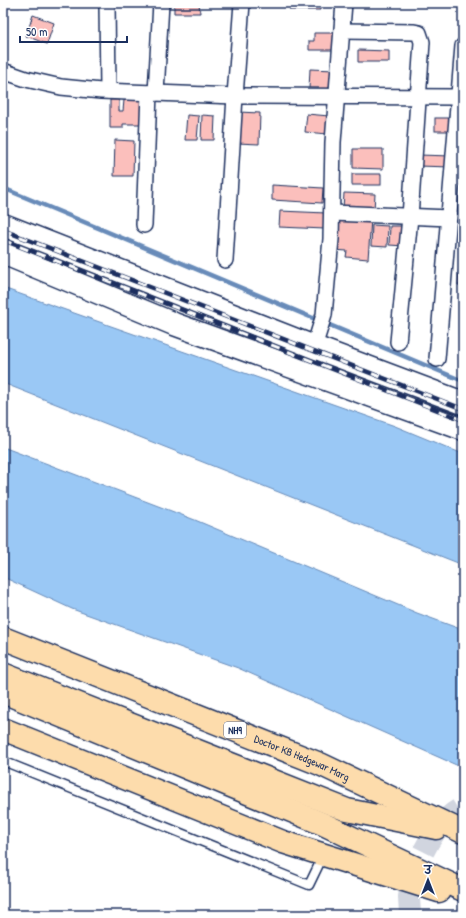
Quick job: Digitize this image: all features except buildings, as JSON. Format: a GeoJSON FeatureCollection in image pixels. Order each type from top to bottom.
{"type":"FeatureCollection","features":[{"type":"Feature","properties":{"kind":"highway","name":"Doctor KB Hedgewar Marg"},"geometry":{"type":"LineString","coordinates":[[3,638],[320,764],[463,833]]}},
{"type":"Feature","properties":{"kind":"highway"},"geometry":{"type":"LineString","coordinates":[[3,674],[347,810],[463,833]]}},
{"type":"Feature","properties":{"kind":"highway"},"geometry":{"type":"LineString","coordinates":[[3,692],[323,824],[463,890]]}},
{"type":"Feature","properties":{"kind":"highway"},"geometry":{"type":"LineString","coordinates":[[3,729],[283,842],[463,899]]}},
{"type":"Feature","properties":{"kind":"main road"},"geometry":{"type":"LineString","coordinates":[[3,225],[319,330],[463,403]]}},
{"type":"Feature","properties":{"kind":"main road"},"geometry":{"type":"LineString","coordinates":[[3,253],[174,324],[463,429]]}},
{"type":"Feature","properties":{"kind":"street"},"geometry":{"type":"LineString","coordinates":[[108,3],[108,91]]}},
{"type":"Feature","properties":{"kind":"street"},"geometry":{"type":"LineString","coordinates":[[144,225],[161,3]]}},
{"type":"Feature","properties":{"kind":"street"},"geometry":{"type":"LineString","coordinates":[[225,260],[242,3]]}},
{"type":"Feature","properties":{"kind":"street"},"geometry":{"type":"LineString","coordinates":[[319,330],[332,213],[333,142],[344,3]]}},
{"type":"Feature","properties":{"kind":"street"},"geometry":{"type":"LineString","coordinates":[[342,31],[419,33],[422,42],[410,217],[398,342]]}},
{"type":"Feature","properties":{"kind":"street"},"geometry":{"type":"LineString","coordinates":[[437,359],[463,46]]}},
{"type":"Feature","properties":{"kind":"street"},"geometry":{"type":"LineString","coordinates":[[3,71],[26,79],[61,87],[108,91],[235,96],[459,97]]}},
{"type":"Feature","properties":{"kind":"street"},"geometry":{"type":"LineString","coordinates":[[332,213],[449,218]]}},
{"type":"Feature","properties":{"kind":"lane"},"geometry":{"type":"LineString","coordinates":[[3,761],[309,885],[324,856]]}},
{"type":"Feature","properties":{"kind":"water"},"geometry":{"type":"Polygon","coordinates":[[[3,288],[395,426],[463,454],[463,565],[3,383],[3,288]]]}},
{"type":"Feature","properties":{"kind":"water"},"geometry":{"type":"Polygon","coordinates":[[[3,447],[195,520],[417,613],[463,630],[463,768],[238,668],[72,609],[3,577],[3,447]]]}},
{"type":"Feature","properties":{"kind":"waterway"},"geometry":{"type":"LineString","coordinates":[[3,188],[463,381]]}},
{"type":"Feature","properties":{"kind":"tunnel"},"geometry":{"type":"LineString","coordinates":[[410,915],[409,897],[411,885],[420,859],[434,833],[453,814],[463,807]]}},
{"type":"Feature","properties":{"kind":"railway"},"geometry":{"type":"LineString","coordinates":[[3,230],[463,409]]}},
{"type":"Feature","properties":{"kind":"railway"},"geometry":{"type":"LineString","coordinates":[[3,240],[463,420]]}}]}
